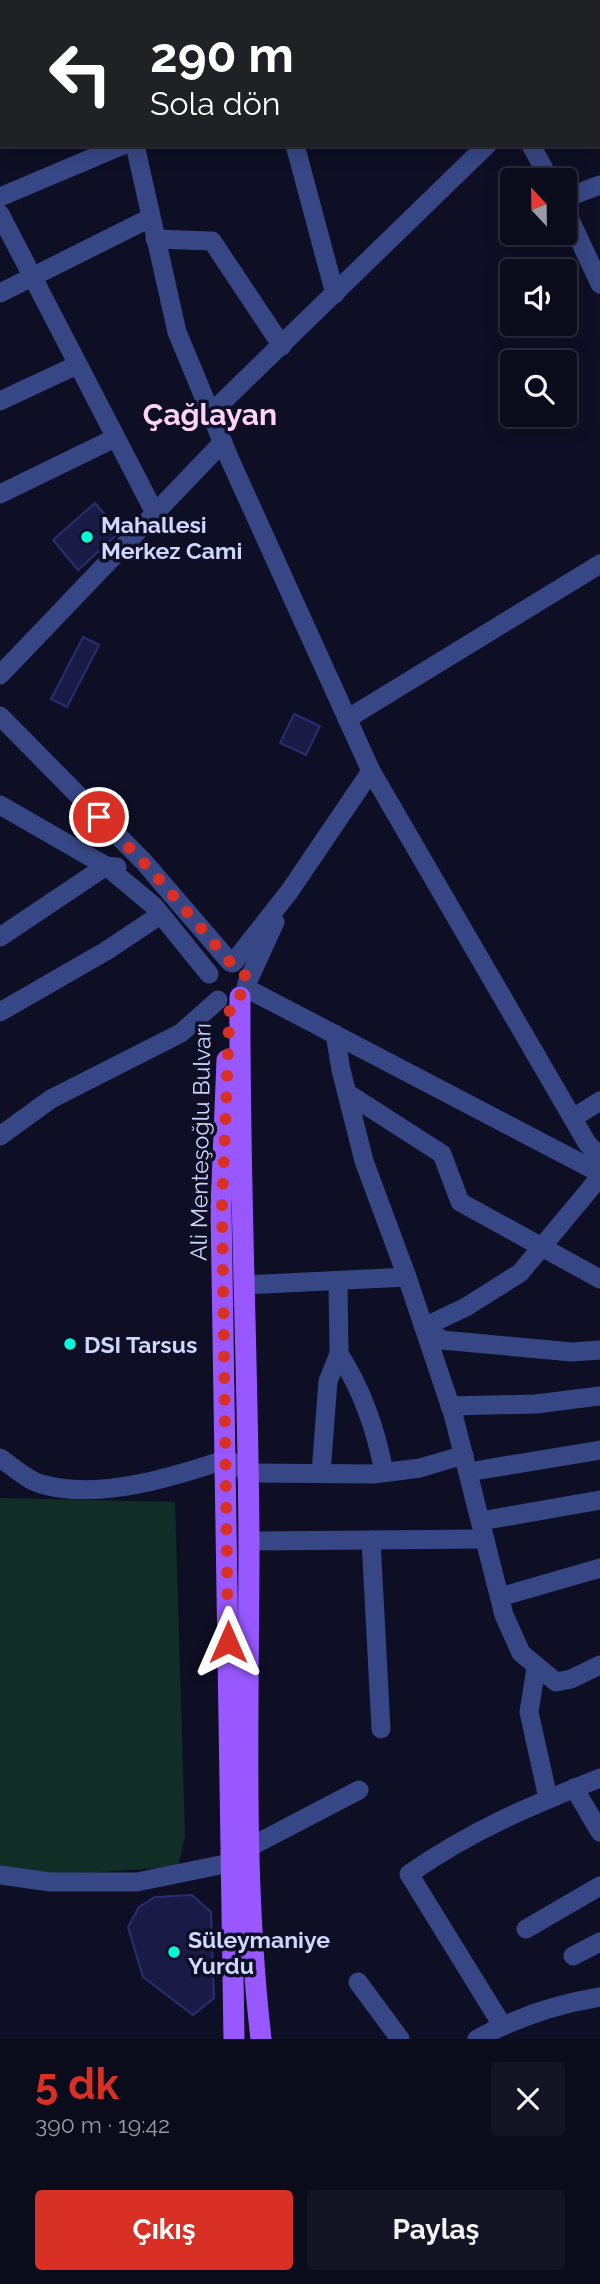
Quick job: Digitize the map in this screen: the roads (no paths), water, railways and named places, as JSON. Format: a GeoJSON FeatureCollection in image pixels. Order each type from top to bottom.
{"type":"FeatureCollection","features":[{"type":"Feature","properties":{"kind":"main road","name":"Ali Menteşoğlu Bulvarı"},"geometry":{"type":"LineString","coordinates":[[236,994],[248,1473],[248,1848],[261,2039]]}},
{"type":"Feature","properties":{"kind":"main road","name":"Ali Menteşoğlu Bulvarı"},"geometry":{"type":"LineString","coordinates":[[233,2039],[222,1207],[236,994]]}},
{"type":"Feature","properties":{"kind":"street"},"geometry":{"type":"LineString","coordinates":[[0,197],[118,147]]}},
{"type":"Feature","properties":{"kind":"street"},"geometry":{"type":"LineString","coordinates":[[135,147],[177,332],[223,442],[347,719],[371,771],[587,1143],[600,1157]]}},
{"type":"Feature","properties":{"kind":"street"},"geometry":{"type":"LineString","coordinates":[[296,147],[335,294]]}},
{"type":"Feature","properties":{"kind":"street"},"geometry":{"type":"LineString","coordinates":[[211,413],[485,147]]}},
{"type":"Feature","properties":{"kind":"street"},"geometry":{"type":"LineString","coordinates":[[532,147],[543,168]]}},
{"type":"Feature","properties":{"kind":"street"},"geometry":{"type":"LineString","coordinates":[[578,193],[600,185]]}},
{"type":"Feature","properties":{"kind":"street"},"geometry":{"type":"LineString","coordinates":[[0,214],[155,513]]}},
{"type":"Feature","properties":{"kind":"street"},"geometry":{"type":"LineString","coordinates":[[0,293],[150,218]]}},
{"type":"Feature","properties":{"kind":"street"},"geometry":{"type":"LineString","coordinates":[[578,235],[599,278]]}},
{"type":"Feature","properties":{"kind":"street"},"geometry":{"type":"LineString","coordinates":[[155,239],[212,241],[282,346]]}},
{"type":"Feature","properties":{"kind":"street"},"geometry":{"type":"LineString","coordinates":[[0,401],[77,365]]}},
{"type":"Feature","properties":{"kind":"street"},"geometry":{"type":"LineString","coordinates":[[0,494],[115,438]]}},
{"type":"Feature","properties":{"kind":"street"},"geometry":{"type":"LineString","coordinates":[[0,675],[223,442]]}},
{"type":"Feature","properties":{"kind":"street"},"geometry":{"type":"LineString","coordinates":[[347,719],[600,564]]}},
{"type":"Feature","properties":{"kind":"street"},"geometry":{"type":"LineString","coordinates":[[0,716],[151,870],[231,963],[242,969],[236,994]]}},
{"type":"Feature","properties":{"kind":"street"},"geometry":{"type":"LineString","coordinates":[[371,771],[289,892],[231,963],[219,964],[209,974],[208,989],[236,994],[335,1034],[600,1175],[520,1273],[467,1307],[424,1326]]}},
{"type":"Feature","properties":{"kind":"street"},"geometry":{"type":"LineString","coordinates":[[3,810],[106,866],[160,915],[209,974]]}},
{"type":"Feature","properties":{"kind":"street"},"geometry":{"type":"LineString","coordinates":[[0,937],[106,866],[151,870]]}},
{"type":"Feature","properties":{"kind":"street"},"geometry":{"type":"LineString","coordinates":[[0,1136],[51,1099],[181,1033],[236,994],[289,892]]}},
{"type":"Feature","properties":{"kind":"street"},"geometry":{"type":"LineString","coordinates":[[0,1012],[106,951],[160,915]]}},
{"type":"Feature","properties":{"kind":"street"},"geometry":{"type":"LineString","coordinates":[[335,1034],[346,1093],[364,1161],[407,1277],[450,1406],[500,1597],[521,1653],[556,1682],[571,1679],[600,1665]]}},
{"type":"Feature","properties":{"kind":"street"},"geometry":{"type":"LineString","coordinates":[[346,1093],[442,1154],[460,1202],[600,1279]]}},
{"type":"Feature","properties":{"kind":"street"},"geometry":{"type":"LineString","coordinates":[[573,1118],[600,1101]]}},
{"type":"Feature","properties":{"kind":"street"},"geometry":{"type":"LineString","coordinates":[[244,1285],[407,1277]]}},
{"type":"Feature","properties":{"kind":"street"},"geometry":{"type":"LineString","coordinates":[[321,1473],[328,1381],[339,1354],[338,1281]]}},
{"type":"Feature","properties":{"kind":"street"},"geometry":{"type":"LineString","coordinates":[[424,1326],[442,1340],[572,1352],[600,1350]]}},
{"type":"Feature","properties":{"kind":"street"},"geometry":{"type":"LineString","coordinates":[[339,1354],[352,1374],[376,1432],[384,1472]]}},
{"type":"Feature","properties":{"kind":"street"},"geometry":{"type":"LineString","coordinates":[[450,1406],[536,1404],[600,1396]]}},
{"type":"Feature","properties":{"kind":"street"},"geometry":{"type":"LineString","coordinates":[[0,1458],[40,1484],[88,1490],[172,1478],[227,1460],[248,1473],[384,1472],[600,1450]]}},
{"type":"Feature","properties":{"kind":"street"},"geometry":{"type":"LineString","coordinates":[[248,1541],[371,1540],[483,1530],[600,1500]]}},
{"type":"Feature","properties":{"kind":"street"},"geometry":{"type":"LineString","coordinates":[[371,1540],[381,1729]]}},
{"type":"Feature","properties":{"kind":"street"},"geometry":{"type":"LineString","coordinates":[[500,1597],[600,1569]]}},
{"type":"Feature","properties":{"kind":"street"},"geometry":{"type":"LineString","coordinates":[[536,1668],[529,1712],[548,1798]]}},
{"type":"Feature","properties":{"kind":"street"},"geometry":{"type":"LineString","coordinates":[[502,2025],[409,1874],[455,1842],[548,1798],[600,1778]]}},
{"type":"Feature","properties":{"kind":"street"},"geometry":{"type":"LineString","coordinates":[[574,1788],[600,1832]]}},
{"type":"Feature","properties":{"kind":"street"},"geometry":{"type":"LineString","coordinates":[[248,1848],[359,1790]]}},
{"type":"Feature","properties":{"kind":"street"},"geometry":{"type":"LineString","coordinates":[[0,1875],[50,1882],[137,1882],[230,1863]]}},
{"type":"Feature","properties":{"kind":"street"},"geometry":{"type":"LineString","coordinates":[[526,1929],[600,1886]]}},
{"type":"Feature","properties":{"kind":"street"},"geometry":{"type":"LineString","coordinates":[[573,1956],[600,1942]]}},
{"type":"Feature","properties":{"kind":"street"},"geometry":{"type":"LineString","coordinates":[[358,1982],[400,2039]]}},
{"type":"Feature","properties":{"kind":"street"},"geometry":{"type":"LineString","coordinates":[[477,2039],[502,2025],[568,2002],[600,1997]]}},
{"type":"Feature","properties":{"kind":"place","name":"Mahallesi Merkez Cami"},"geometry":{"type":"Point","coordinates":[87,537]}},
{"type":"Feature","properties":{"kind":"place","name":"DSI Tarsus"},"geometry":{"type":"Point","coordinates":[70,1344]}},
{"type":"Feature","properties":{"kind":"place","name":"Süleymaniye Yurdu"},"geometry":{"type":"Point","coordinates":[174,1952]}},
{"type":"Feature","properties":{"kind":"district","name":"Çağlayan"},"geometry":{"type":"Point","coordinates":[210,414]}}]}
